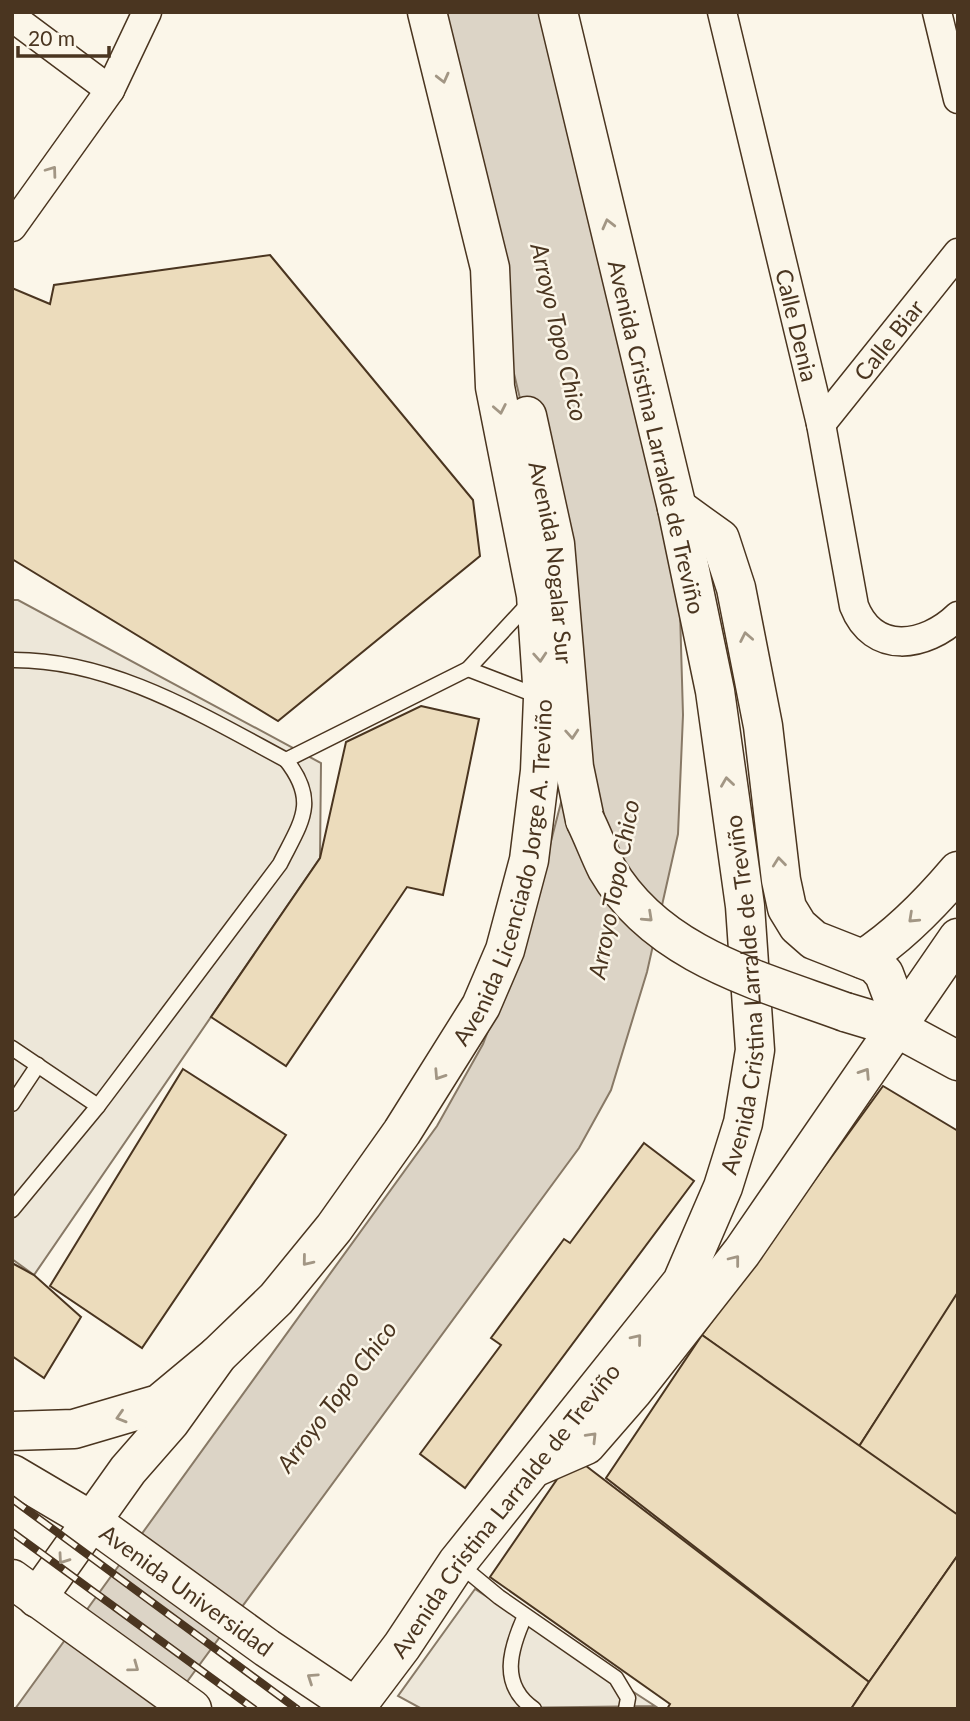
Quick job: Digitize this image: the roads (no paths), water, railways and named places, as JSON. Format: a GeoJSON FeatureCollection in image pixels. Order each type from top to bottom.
{"type":"FeatureCollection","features":[{"type":"Feature","properties":{"kind":"main road","name":"Avenida Licenciado Jorge A. Treviño"},"geometry":{"type":"LineString","coordinates":[[24,1588],[90,1520],[170,1422],[218,1355],[276,1299],[334,1228],[402,1132],[481,1006],[505,950],[530,860],[540,771],[543,698],[536,595],[495,387],[491,268],[427,12]]}},
{"type":"Feature","properties":{"kind":"main road","name":"Avenida Cristina Larralde de Treviño"},"geometry":{"type":"LineString","coordinates":[[357,1708],[457,1563],[682,1282],[727,1174],[743,1123],[755,1050],[745,906],[715,691],[677,508],[558,12]]}},
{"type":"Feature","properties":{"kind":"main road","name":"Avenida Nogalar Sur"},"geometry":{"type":"LineString","coordinates":[[491,268],[520,380],[555,544],[574,767],[585,820],[608,869],[633,904],[692,952],[726,968],[845,1012],[895,1027],[958,1061]]}},
{"type":"Feature","properties":{"kind":"main road"},"geometry":{"type":"LineString","coordinates":[[677,508],[720,539],[736,588],[763,726],[780,880],[787,908],[798,926],[814,940],[874,964],[884,974],[893,998],[895,1027]]}},
{"type":"Feature","properties":{"kind":"main road"},"geometry":{"type":"LineString","coordinates":[[863,959],[882,947],[934,898],[958,871]]}},
{"type":"Feature","properties":{"kind":"main road"},"geometry":{"type":"LineString","coordinates":[[533,1468],[586,1445],[633,1391],[742,1251],[958,938]]}},
{"type":"Feature","properties":{"kind":"main road"},"geometry":{"type":"LineString","coordinates":[[12,1432],[74,1429],[159,1404],[218,1355]]}},
{"type":"Feature","properties":{"kind":"main road","name":"Avenida Universidad"},"geometry":{"type":"LineString","coordinates":[[12,1474],[90,1520],[268,1648],[357,1708]]}},
{"type":"Feature","properties":{"kind":"main road"},"geometry":{"type":"LineString","coordinates":[[24,1588],[192,1709]]}},
{"type":"Feature","properties":{"kind":"street"},"geometry":{"type":"LineString","coordinates":[[12,227],[110,90],[148,12]]}},
{"type":"Feature","properties":{"kind":"street","name":"Calle Denia"},"geometry":{"type":"LineString","coordinates":[[722,12],[821,424],[854,606],[861,623],[875,635],[899,641],[922,641],[944,629],[958,616]]}},
{"type":"Feature","properties":{"kind":"street"},"geometry":{"type":"LineString","coordinates":[[937,12],[958,100]]}},
{"type":"Feature","properties":{"kind":"street"},"geometry":{"type":"LineString","coordinates":[[12,17],[110,90]]}},
{"type":"Feature","properties":{"kind":"street","name":"Calle Biar"},"geometry":{"type":"LineString","coordinates":[[821,424],[958,253]]}},
{"type":"Feature","properties":{"kind":"lane"},"geometry":{"type":"LineString","coordinates":[[286,760],[468,669],[536,595]]}},
{"type":"Feature","properties":{"kind":"lane"},"geometry":{"type":"LineString","coordinates":[[12,660],[40,660],[90,668],[175,704],[286,760],[301,779],[306,800],[300,824],[280,864],[98,1107],[12,1210]]}},
{"type":"Feature","properties":{"kind":"lane"},"geometry":{"type":"LineString","coordinates":[[468,669],[543,698]]}},
{"type":"Feature","properties":{"kind":"lane"},"geometry":{"type":"LineString","coordinates":[[12,1048],[98,1107]]}},
{"type":"Feature","properties":{"kind":"lane"},"geometry":{"type":"LineString","coordinates":[[12,1104],[38,1065]]}},
{"type":"Feature","properties":{"kind":"lane"},"geometry":{"type":"LineString","coordinates":[[457,1563],[525,1616],[616,1678],[628,1698],[626,1709]]}},
{"type":"Feature","properties":{"kind":"lane"},"geometry":{"type":"LineString","coordinates":[[525,1616],[508,1662],[512,1682],[523,1702],[534,1709]]}},
{"type":"Feature","properties":{"kind":"water","name":"Arroyo Topo Chico"},"geometry":{"type":"Polygon","coordinates":[[[427,12],[558,12],[677,508],[683,715],[678,834],[647,972],[611,1090],[579,1148],[167,1709],[15,1709],[437,1126],[483,1044],[532,915],[583,717],[555,544],[427,12]]]}},
{"type":"Feature","properties":{"kind":"railway"},"geometry":{"type":"LineString","coordinates":[[12,1499],[297,1709]]}},
{"type":"Feature","properties":{"kind":"railway"},"geometry":{"type":"LineString","coordinates":[[12,1532],[254,1709]]}}]}
